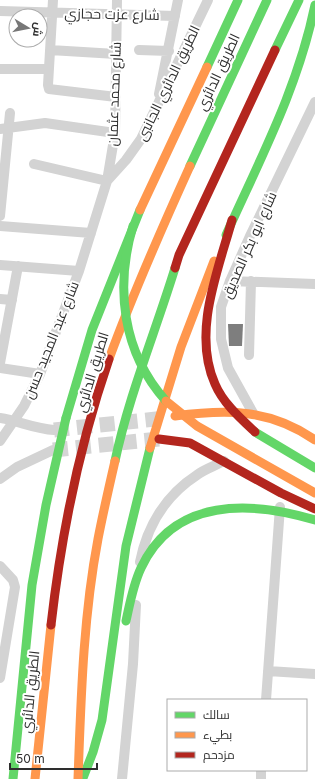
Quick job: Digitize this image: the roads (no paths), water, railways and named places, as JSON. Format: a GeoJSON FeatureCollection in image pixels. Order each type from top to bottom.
{"type":"FeatureCollection","features":[{"type":"Feature","properties":{"kind":"main road"},"geometry":{"type":"LineString","coordinates":[[13,779],[29,605],[44,511],[54,464],[79,374],[108,287],[133,226],[238,0]]}},
{"type":"Feature","properties":{"kind":"main road","name":"الطريق الدائري"},"geometry":{"type":"LineString","coordinates":[[35,779],[53,608],[64,535],[76,479],[103,378],[126,312],[152,248],[267,0]]}},
{"type":"Feature","properties":{"kind":"main road"},"geometry":{"type":"LineString","coordinates":[[78,779],[80,687],[88,614],[98,540],[126,416],[138,375],[161,315],[179,255],[299,0]]}},
{"type":"Feature","properties":{"kind":"main road"},"geometry":{"type":"LineString","coordinates":[[104,704],[126,546],[150,447],[188,327],[210,270],[292,92],[307,45],[315,5]]}},
{"type":"Feature","properties":{"kind":"main road"},"geometry":{"type":"LineString","coordinates":[[232,220],[206,320],[205,342],[208,363],[215,384],[239,419],[256,433],[315,468]]}},
{"type":"Feature","properties":{"kind":"main road"},"geometry":{"type":"LineString","coordinates":[[133,226],[126,251],[123,301],[127,326],[135,351],[146,373],[161,394],[178,412],[199,427],[315,493]]}},
{"type":"Feature","properties":{"kind":"main road"},"geometry":{"type":"LineString","coordinates":[[165,418],[218,411],[253,413],[283,422],[315,440]]}},
{"type":"Feature","properties":{"kind":"main road"},"geometry":{"type":"LineString","coordinates":[[159,439],[190,443],[281,493],[315,509]]}},
{"type":"Feature","properties":{"kind":"main road"},"geometry":{"type":"LineString","coordinates":[[82,779],[93,752],[134,586],[143,563],[157,543],[175,526],[196,515],[220,508],[258,507],[297,514],[315,520]]}},
{"type":"Feature","properties":{"kind":"street"},"geometry":{"type":"LineString","coordinates":[[53,0],[48,85],[50,89],[53,91],[116,97]]}},
{"type":"Feature","properties":{"kind":"street","name":"شارع محمد عثمان"},"geometry":{"type":"LineString","coordinates":[[91,233],[107,181],[115,133],[117,0]]}},
{"type":"Feature","properties":{"kind":"street"},"geometry":{"type":"LineString","coordinates":[[155,113],[178,0]]}},
{"type":"Feature","properties":{"kind":"street","name":"الطريق الدائري الجانبى"},"geometry":{"type":"LineString","coordinates":[[107,181],[126,160],[141,139],[155,113],[208,0]]}},
{"type":"Feature","properties":{"kind":"street","name":"شارع عزت حجازي"},"geometry":{"type":"LineString","coordinates":[[0,11],[175,16]]}},
{"type":"Feature","properties":{"kind":"street"},"geometry":{"type":"LineString","coordinates":[[50,50],[116,54]]}},
{"type":"Feature","properties":{"kind":"street"},"geometry":{"type":"LineString","coordinates":[[138,50],[169,50]]}},
{"type":"Feature","properties":{"kind":"street"},"geometry":{"type":"LineString","coordinates":[[0,69],[49,70]]}},
{"type":"Feature","properties":{"kind":"street","name":"شارع ابو بكر الصديق"},"geometry":{"type":"LineString","coordinates":[[253,413],[228,368],[221,339],[221,308],[230,281],[315,102]]}},
{"type":"Feature","properties":{"kind":"street"},"geometry":{"type":"LineString","coordinates":[[0,216],[4,129],[10,113]]}},
{"type":"Feature","properties":{"kind":"street"},"geometry":{"type":"LineString","coordinates":[[4,129],[45,123],[115,133]]}},
{"type":"Feature","properties":{"kind":"street"},"geometry":{"type":"LineString","coordinates":[[34,164],[107,181]]}},
{"type":"Feature","properties":{"kind":"street"},"geometry":{"type":"LineString","coordinates":[[0,226],[91,233]]}},
{"type":"Feature","properties":{"kind":"street","name":"شارع عبد المجيد حسن"},"geometry":{"type":"LineString","coordinates":[[0,441],[16,421],[40,374],[79,272],[91,233]]}},
{"type":"Feature","properties":{"kind":"street"},"geometry":{"type":"LineString","coordinates":[[0,265],[79,272]]}},
{"type":"Feature","properties":{"kind":"street"},"geometry":{"type":"LineString","coordinates":[[0,363],[18,266]]}},
{"type":"Feature","properties":{"kind":"street"},"geometry":{"type":"LineString","coordinates":[[230,281],[315,284]]}},
{"type":"Feature","properties":{"kind":"street"},"geometry":{"type":"LineString","coordinates":[[249,355],[250,281]]}},
{"type":"Feature","properties":{"kind":"street"},"geometry":{"type":"LineString","coordinates":[[0,299],[12,300]]}},
{"type":"Feature","properties":{"kind":"street"},"geometry":{"type":"LineString","coordinates":[[0,368],[40,374]]}},
{"type":"Feature","properties":{"kind":"street"},"geometry":{"type":"LineString","coordinates":[[0,418],[16,421],[34,428],[54,430]]}},
{"type":"Feature","properties":{"kind":"street"},"geometry":{"type":"LineString","coordinates":[[0,479],[16,467],[53,450]]}},
{"type":"Feature","properties":{"kind":"street"},"geometry":{"type":"LineString","coordinates":[[122,779],[135,642],[137,576],[143,546],[155,518],[173,494],[197,474],[224,461]]}},
{"type":"Feature","properties":{"kind":"street"},"geometry":{"type":"LineString","coordinates":[[266,699],[281,493]]}},
{"type":"Feature","properties":{"kind":"street"},"geometry":{"type":"LineString","coordinates":[[0,678],[14,583],[1,569]]}},
{"type":"Feature","properties":{"kind":"street"},"geometry":{"type":"LineString","coordinates":[[268,670],[315,674]]}},
{"type":"Feature","properties":{"kind":"tunnel"},"geometry":{"type":"LineString","coordinates":[[54,430],[165,418]]}},
{"type":"Feature","properties":{"kind":"tunnel"},"geometry":{"type":"LineString","coordinates":[[53,450],[159,439]]}}]}
